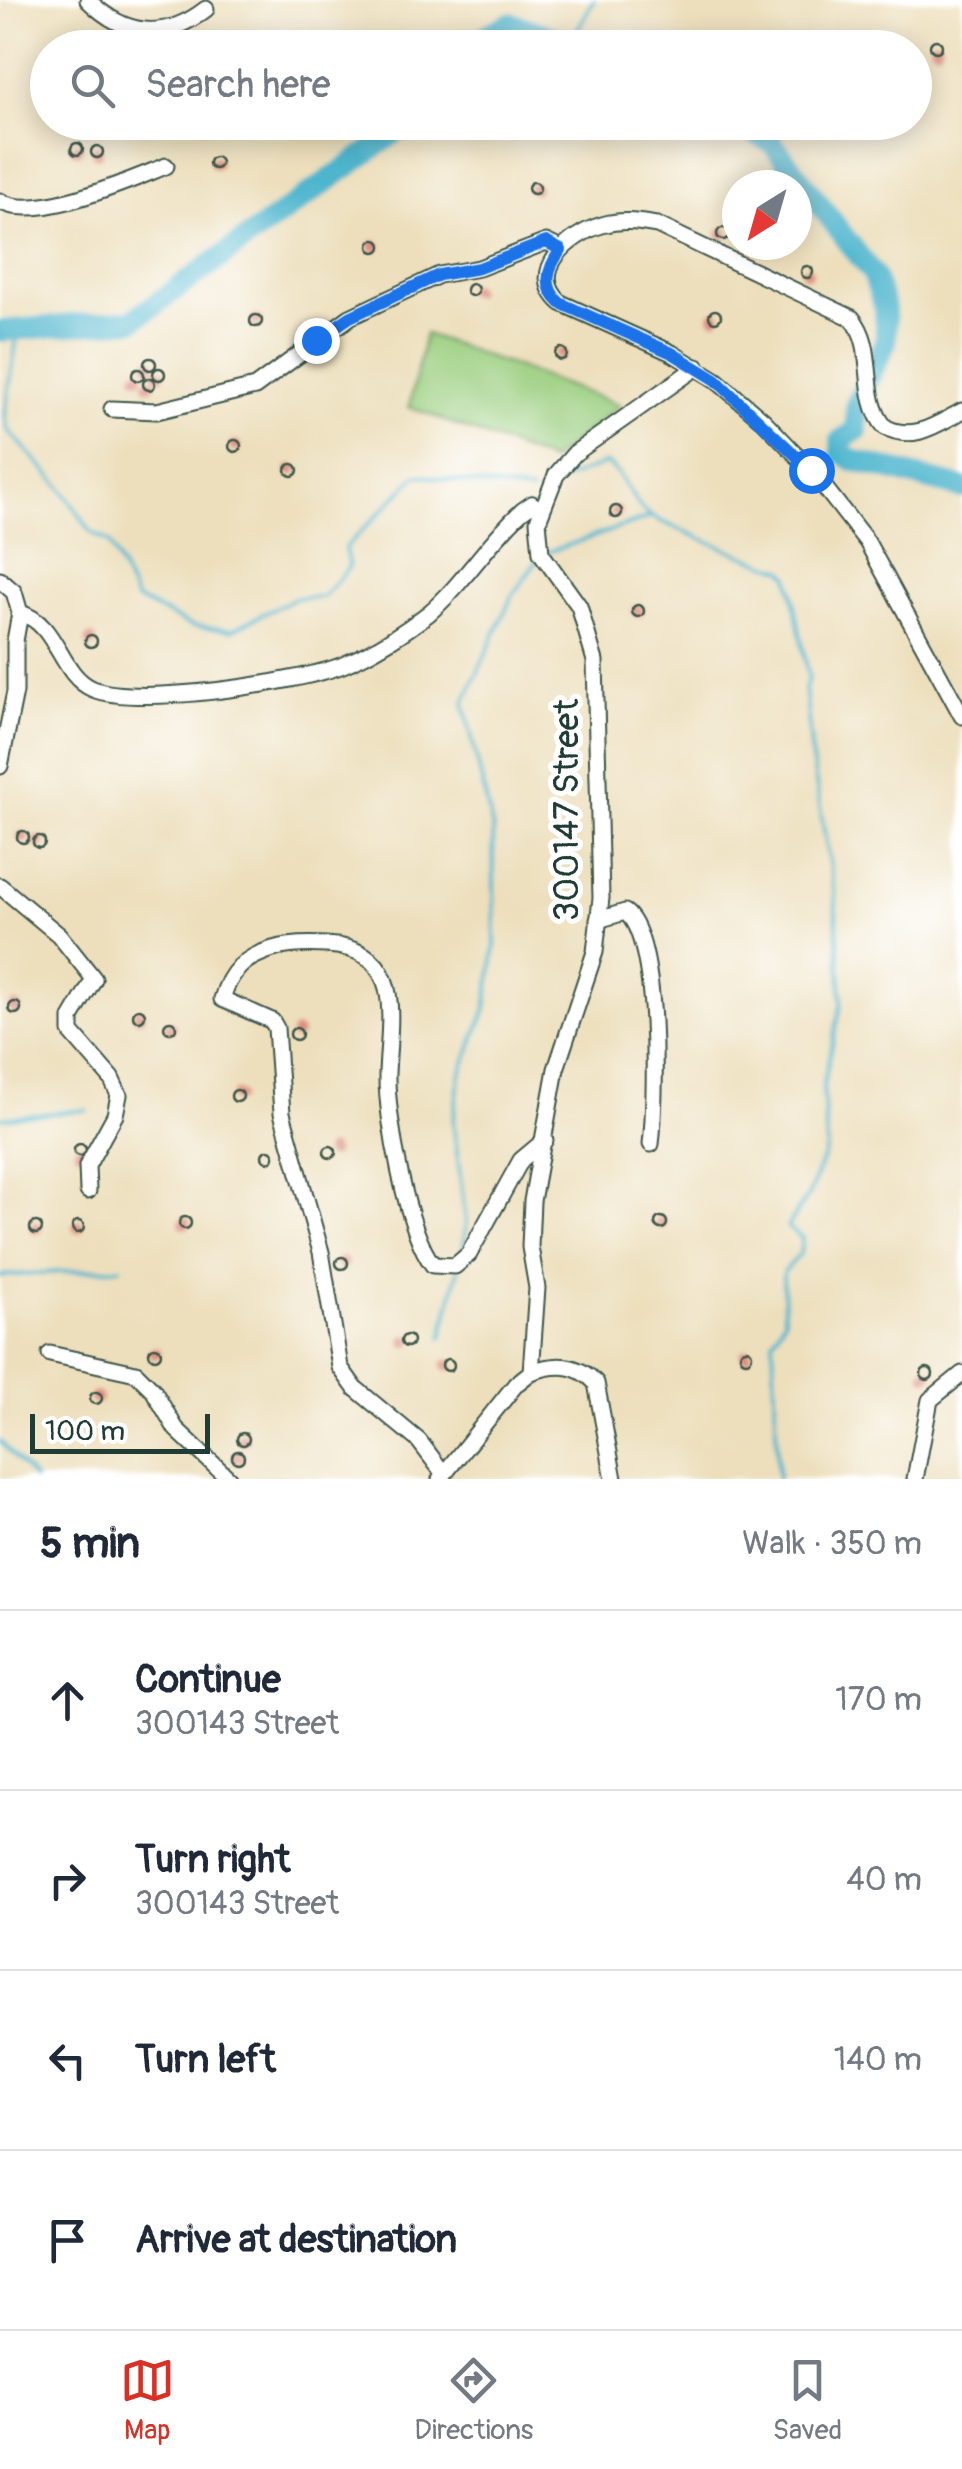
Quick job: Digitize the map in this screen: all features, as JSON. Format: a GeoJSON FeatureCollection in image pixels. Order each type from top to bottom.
{"type":"FeatureCollection","features":[{"type":"Feature","properties":{"kind":"street"},"geometry":{"type":"LineString","coordinates":[[88,0],[118,24],[139,30]]}},
{"type":"Feature","properties":{"kind":"street"},"geometry":{"type":"LineString","coordinates":[[156,30],[206,10]]}},
{"type":"Feature","properties":{"kind":"street"},"geometry":{"type":"LineString","coordinates":[[0,202],[13,208],[74,198],[166,166]]}},
{"type":"Feature","properties":{"kind":"street"},"geometry":{"type":"LineString","coordinates":[[961,713],[867,542],[811,470],[776,433],[697,367],[560,303],[551,292],[548,274],[561,250],[588,230],[627,220],[677,232],[760,278],[852,318],[864,342],[874,403],[885,426],[904,434],[918,434],[962,411]]}},
{"type":"Feature","properties":{"kind":"street"},"geometry":{"type":"LineString","coordinates":[[112,410],[157,411],[242,392],[281,372],[350,317],[439,275],[479,268],[546,242],[561,250]]}},
{"type":"Feature","properties":{"kind":"street"},"geometry":{"type":"LineString","coordinates":[[20,614],[40,623],[85,684],[103,692],[218,690],[345,664],[425,616],[522,510],[532,504],[541,510],[556,475],[574,453],[697,367]]}},
{"type":"Feature","properties":{"kind":"street","name":"300147 Street"},"geometry":{"type":"LineString","coordinates":[[531,1372],[537,1288],[530,1247],[532,1201],[556,1070],[595,952],[598,920],[595,662],[579,606],[538,544],[541,510]]}},
{"type":"Feature","properties":{"kind":"street"},"geometry":{"type":"LineString","coordinates":[[0,580],[14,592],[20,614],[14,641],[14,692],[1,759]]}},
{"type":"Feature","properties":{"kind":"street"},"geometry":{"type":"LineString","coordinates":[[0,886],[59,934],[94,979],[71,1018],[71,1032],[114,1082],[118,1095],[114,1115],[87,1166],[88,1192]]}},
{"type":"Feature","properties":{"kind":"street"},"geometry":{"type":"LineString","coordinates":[[598,920],[625,912],[638,931],[654,1020],[657,1089],[651,1144]]}},
{"type":"Feature","properties":{"kind":"street"},"geometry":{"type":"LineString","coordinates":[[545,1140],[521,1160],[469,1254],[455,1266],[433,1265],[394,1148],[387,1072],[388,992],[374,961],[346,946],[279,947],[246,961],[227,980],[222,998],[272,1021],[276,1028],[282,1113],[321,1252],[340,1367],[355,1388],[418,1440],[442,1476],[516,1384],[531,1372],[550,1366],[575,1368],[596,1384],[614,1479]]}},
{"type":"Feature","properties":{"kind":"street"},"geometry":{"type":"LineString","coordinates":[[50,1354],[136,1373],[153,1390],[176,1428],[228,1479]]}},
{"type":"Feature","properties":{"kind":"street"},"geometry":{"type":"LineString","coordinates":[[915,1479],[930,1400],[962,1374]]}},
{"type":"Feature","properties":{"kind":"green space"},"geometry":{"type":"Polygon","coordinates":[[[425,334],[620,405],[551,461],[409,407],[425,334]]]}},
{"type":"Feature","properties":{"kind":"building"},"geometry":{"type":"Polygon","coordinates":[[[932,42],[940,42],[940,50],[932,50],[932,42]]]}},
{"type":"Feature","properties":{"kind":"building"},"geometry":{"type":"Polygon","coordinates":[[[77,143],[83,149],[77,155],[71,149],[77,143]]]}},
{"type":"Feature","properties":{"kind":"building"},"geometry":{"type":"Polygon","coordinates":[[[97,146],[103,152],[97,158],[91,152],[97,146]]]}},
{"type":"Feature","properties":{"kind":"building"},"geometry":{"type":"Polygon","coordinates":[[[215,157],[221,163],[215,169],[209,163],[215,157]]]}},
{"type":"Feature","properties":{"kind":"building"},"geometry":{"type":"Polygon","coordinates":[[[534,182],[540,188],[534,194],[528,188],[534,182]]]}},
{"type":"Feature","properties":{"kind":"building"},"geometry":{"type":"Polygon","coordinates":[[[375,240],[381,246],[375,252],[369,246],[375,240]]]}},
{"type":"Feature","properties":{"kind":"building"},"geometry":{"type":"Polygon","coordinates":[[[807,266],[813,272],[807,278],[801,272],[807,266]]]}},
{"type":"Feature","properties":{"kind":"building"},"geometry":{"type":"Polygon","coordinates":[[[472,284],[478,290],[472,296],[466,290],[472,284]]]}},
{"type":"Feature","properties":{"kind":"building"},"geometry":{"type":"Polygon","coordinates":[[[715,310],[721,316],[715,322],[709,316],[715,310]]]}},
{"type":"Feature","properties":{"kind":"building"},"geometry":{"type":"Polygon","coordinates":[[[256,315],[262,321],[256,327],[250,321],[256,315]]]}},
{"type":"Feature","properties":{"kind":"building"},"geometry":{"type":"Polygon","coordinates":[[[561,348],[567,354],[561,360],[555,354],[561,348]]]}},
{"type":"Feature","properties":{"kind":"building"},"geometry":{"type":"Polygon","coordinates":[[[150,358],[156,364],[150,370],[144,364],[150,358]]]}},
{"type":"Feature","properties":{"kind":"building"},"geometry":{"type":"Polygon","coordinates":[[[159,368],[165,374],[159,380],[153,374],[159,368]]]}},
{"type":"Feature","properties":{"kind":"building"},"geometry":{"type":"Polygon","coordinates":[[[138,369],[144,375],[138,381],[132,375],[138,369]]]}},
{"type":"Feature","properties":{"kind":"building"},"geometry":{"type":"Polygon","coordinates":[[[149,378],[155,384],[149,390],[143,384],[149,378]]]}},
{"type":"Feature","properties":{"kind":"building"},"geometry":{"type":"Polygon","coordinates":[[[235,440],[241,446],[235,452],[229,446],[235,440]]]}},
{"type":"Feature","properties":{"kind":"building"},"geometry":{"type":"Polygon","coordinates":[[[292,464],[298,470],[292,476],[286,470],[292,464]]]}},
{"type":"Feature","properties":{"kind":"building"},"geometry":{"type":"Polygon","coordinates":[[[616,506],[622,512],[616,518],[610,512],[616,506]]]}},
{"type":"Feature","properties":{"kind":"building"},"geometry":{"type":"Polygon","coordinates":[[[638,605],[644,611],[638,617],[632,611],[638,605]]]}},
{"type":"Feature","properties":{"kind":"building"},"geometry":{"type":"Polygon","coordinates":[[[91,635],[97,641],[91,647],[85,641],[91,635]]]}},
{"type":"Feature","properties":{"kind":"building"},"geometry":{"type":"Polygon","coordinates":[[[23,831],[29,837],[23,843],[17,837],[23,831]]]}},
{"type":"Feature","properties":{"kind":"building"},"geometry":{"type":"Polygon","coordinates":[[[39,836],[45,842],[39,848],[33,842],[39,836]]]}},
{"type":"Feature","properties":{"kind":"building"},"geometry":{"type":"Polygon","coordinates":[[[15,1002],[21,1008],[15,1014],[9,1008],[15,1002]]]}},
{"type":"Feature","properties":{"kind":"building"},"geometry":{"type":"Polygon","coordinates":[[[139,1009],[145,1015],[139,1021],[133,1015],[139,1009]]]}},
{"type":"Feature","properties":{"kind":"building"},"geometry":{"type":"Polygon","coordinates":[[[170,1021],[176,1027],[170,1033],[164,1027],[170,1021]]]}},
{"type":"Feature","properties":{"kind":"building"},"geometry":{"type":"Polygon","coordinates":[[[296,1028],[302,1034],[296,1040],[290,1034],[296,1028]]]}},
{"type":"Feature","properties":{"kind":"building"},"geometry":{"type":"Polygon","coordinates":[[[237,1090],[243,1096],[237,1102],[231,1096],[237,1090]]]}},
{"type":"Feature","properties":{"kind":"building"},"geometry":{"type":"Polygon","coordinates":[[[80,1144],[86,1150],[80,1156],[74,1150],[80,1144]]]}},
{"type":"Feature","properties":{"kind":"building"},"geometry":{"type":"Polygon","coordinates":[[[330,1146],[336,1152],[330,1158],[324,1152],[330,1146]]]}},
{"type":"Feature","properties":{"kind":"building"},"geometry":{"type":"Polygon","coordinates":[[[268,1150],[274,1156],[268,1162],[262,1156],[268,1150]]]}},
{"type":"Feature","properties":{"kind":"building"},"geometry":{"type":"Polygon","coordinates":[[[185,1217],[191,1223],[185,1229],[179,1223],[185,1217]]]}},
{"type":"Feature","properties":{"kind":"building"},"geometry":{"type":"Polygon","coordinates":[[[661,1217],[667,1223],[661,1229],[655,1223],[661,1217]]]}},
{"type":"Feature","properties":{"kind":"building"},"geometry":{"type":"Polygon","coordinates":[[[78,1221],[84,1227],[78,1233],[72,1227],[78,1221]]]}},
{"type":"Feature","properties":{"kind":"building"},"geometry":{"type":"Polygon","coordinates":[[[36,1222],[42,1228],[36,1234],[30,1228],[36,1222]]]}},
{"type":"Feature","properties":{"kind":"building"},"geometry":{"type":"Polygon","coordinates":[[[342,1257],[348,1263],[342,1269],[336,1263],[342,1257]]]}},
{"type":"Feature","properties":{"kind":"building"},"geometry":{"type":"Polygon","coordinates":[[[407,1335],[413,1341],[407,1347],[401,1341],[407,1335]]]}},
{"type":"Feature","properties":{"kind":"building"},"geometry":{"type":"Polygon","coordinates":[[[155,1347],[161,1353],[155,1359],[149,1353],[155,1347]]]}},
{"type":"Feature","properties":{"kind":"building"},"geometry":{"type":"Polygon","coordinates":[[[746,1349],[752,1355],[746,1361],[740,1355],[746,1349]]]}},
{"type":"Feature","properties":{"kind":"building"},"geometry":{"type":"Polygon","coordinates":[[[448,1359],[454,1365],[448,1371],[442,1365],[448,1359]]]}},
{"type":"Feature","properties":{"kind":"building"},"geometry":{"type":"Polygon","coordinates":[[[927,1368],[933,1374],[927,1380],[921,1374],[927,1368]]]}},
{"type":"Feature","properties":{"kind":"building"},"geometry":{"type":"Polygon","coordinates":[[[96,1392],[102,1398],[96,1404],[90,1398],[96,1392]]]}},
{"type":"Feature","properties":{"kind":"building"},"geometry":{"type":"Polygon","coordinates":[[[243,1433],[249,1439],[243,1445],[237,1439],[243,1433]]]}},
{"type":"Feature","properties":{"kind":"building"},"geometry":{"type":"Polygon","coordinates":[[[238,1451],[244,1457],[238,1463],[232,1457],[238,1451]]]}},
{"type":"Feature","properties":{"kind":"waterway"},"geometry":{"type":"LineString","coordinates":[[577,30],[594,0]]}},
{"type":"Feature","properties":{"kind":"waterway"},"geometry":{"type":"LineString","coordinates":[[497,30],[510,23],[531,30]]}},
{"type":"Feature","properties":{"kind":"waterway"},"geometry":{"type":"LineString","coordinates":[[0,331],[133,320],[385,140]]}},
{"type":"Feature","properties":{"kind":"waterway"},"geometry":{"type":"LineString","coordinates":[[767,140],[873,274],[885,309],[886,342],[856,405],[857,430],[841,440],[841,453],[852,460],[962,488]]}},
{"type":"Feature","properties":{"kind":"waterway"},"geometry":{"type":"LineString","coordinates":[[18,331],[5,415],[8,430],[60,486],[91,532],[109,542],[136,599],[192,626],[232,630],[295,598],[323,597],[349,567],[345,548],[417,475],[531,492]]}},
{"type":"Feature","properties":{"kind":"waterway"},"geometry":{"type":"LineString","coordinates":[[561,481],[606,463],[653,517],[782,569],[789,576],[809,679],[805,687],[812,759],[835,896],[842,1001],[823,1086],[827,1148],[809,1194],[787,1227],[802,1238],[800,1254],[783,1273],[784,1319],[773,1340],[778,1479]]}},
{"type":"Feature","properties":{"kind":"waterway"},"geometry":{"type":"LineString","coordinates":[[548,552],[651,517]]}},
{"type":"Feature","properties":{"kind":"waterway"},"geometry":{"type":"LineString","coordinates":[[463,1252],[466,1222],[453,1121],[460,1075],[486,1009],[495,946],[493,830],[464,703],[512,596],[537,561]]}},
{"type":"Feature","properties":{"kind":"waterway"},"geometry":{"type":"LineString","coordinates":[[0,1118],[87,1110]]}},
{"type":"Feature","properties":{"kind":"waterway"},"geometry":{"type":"LineString","coordinates":[[0,1276],[120,1268]]}},
{"type":"Feature","properties":{"kind":"waterway"},"geometry":{"type":"LineString","coordinates":[[442,1338],[458,1270]]}},
{"type":"Feature","properties":{"kind":"waterway"},"geometry":{"type":"LineString","coordinates":[[0,1441],[34,1479]]}},
{"type":"Feature","properties":{"kind":"route"},"geometry":{"type":"LineString","coordinates":[[316,340],[350,317],[439,275],[479,268],[546,242],[561,250],[548,274],[554,298],[584,316],[672,353],[716,380],[764,421],[811,470]]}}]}
